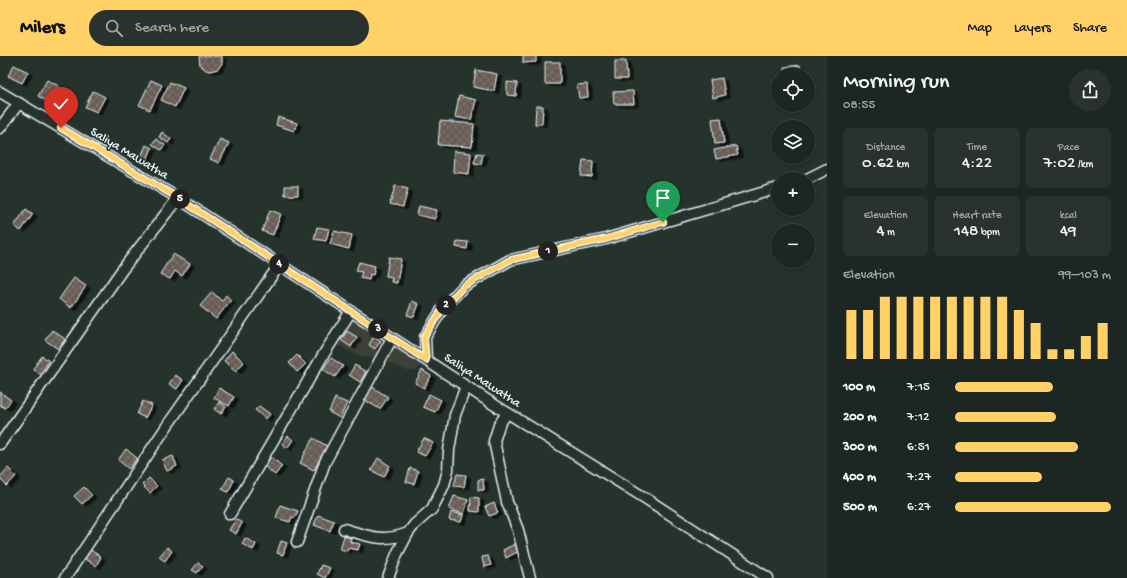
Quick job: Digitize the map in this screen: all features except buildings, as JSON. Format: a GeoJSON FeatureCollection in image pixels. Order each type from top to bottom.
{"type":"FeatureCollection","features":[{"type":"Feature","properties":{"kind":"street","name":"Saliya Mawatha"},"geometry":{"type":"LineString","coordinates":[[0,92],[178,198],[507,413],[645,498],[768,578]]}},
{"type":"Feature","properties":{"kind":"street"},"geometry":{"type":"LineString","coordinates":[[0,128],[19,103]]}},
{"type":"Feature","properties":{"kind":"street"},"geometry":{"type":"LineString","coordinates":[[815,175],[827,169]]}},
{"type":"Feature","properties":{"kind":"street"},"geometry":{"type":"LineString","coordinates":[[426,360],[424,337],[443,308],[464,286],[510,260],[606,239],[771,190]]}},
{"type":"Feature","properties":{"kind":"street"},"geometry":{"type":"LineString","coordinates":[[0,444],[122,270],[178,198]]}},
{"type":"Feature","properties":{"kind":"street"},"geometry":{"type":"LineString","coordinates":[[65,578],[172,419],[280,264]]}},
{"type":"Feature","properties":{"kind":"street"},"geometry":{"type":"LineString","coordinates":[[230,514],[322,357],[351,311]]}},
{"type":"Feature","properties":{"kind":"street"},"geometry":{"type":"LineString","coordinates":[[296,542],[325,462],[392,338]]}},
{"type":"Feature","properties":{"kind":"street"},"geometry":{"type":"LineString","coordinates":[[388,578],[397,554],[408,533],[415,524],[432,509],[444,485],[448,470],[449,450],[455,415],[466,386]]}},
{"type":"Feature","properties":{"kind":"street"},"geometry":{"type":"LineString","coordinates":[[507,413],[499,425],[494,442],[507,502],[518,530],[530,578]]}},
{"type":"Feature","properties":{"kind":"street"},"geometry":{"type":"LineString","coordinates":[[344,529],[377,539],[398,537],[408,533]]}},
{"type":"Feature","properties":{"kind":"shaded area"},"geometry":{"type":"Polygon","coordinates":[[[351,311],[426,360],[415,371],[407,371],[380,359],[363,357],[332,343],[351,311]]]}},
{"type":"Feature","properties":{"kind":"route"},"geometry":{"type":"LineString","coordinates":[[61,128],[178,198],[426,360],[424,337],[443,308],[464,286],[510,260],[606,239],[663,222]]}}]}
